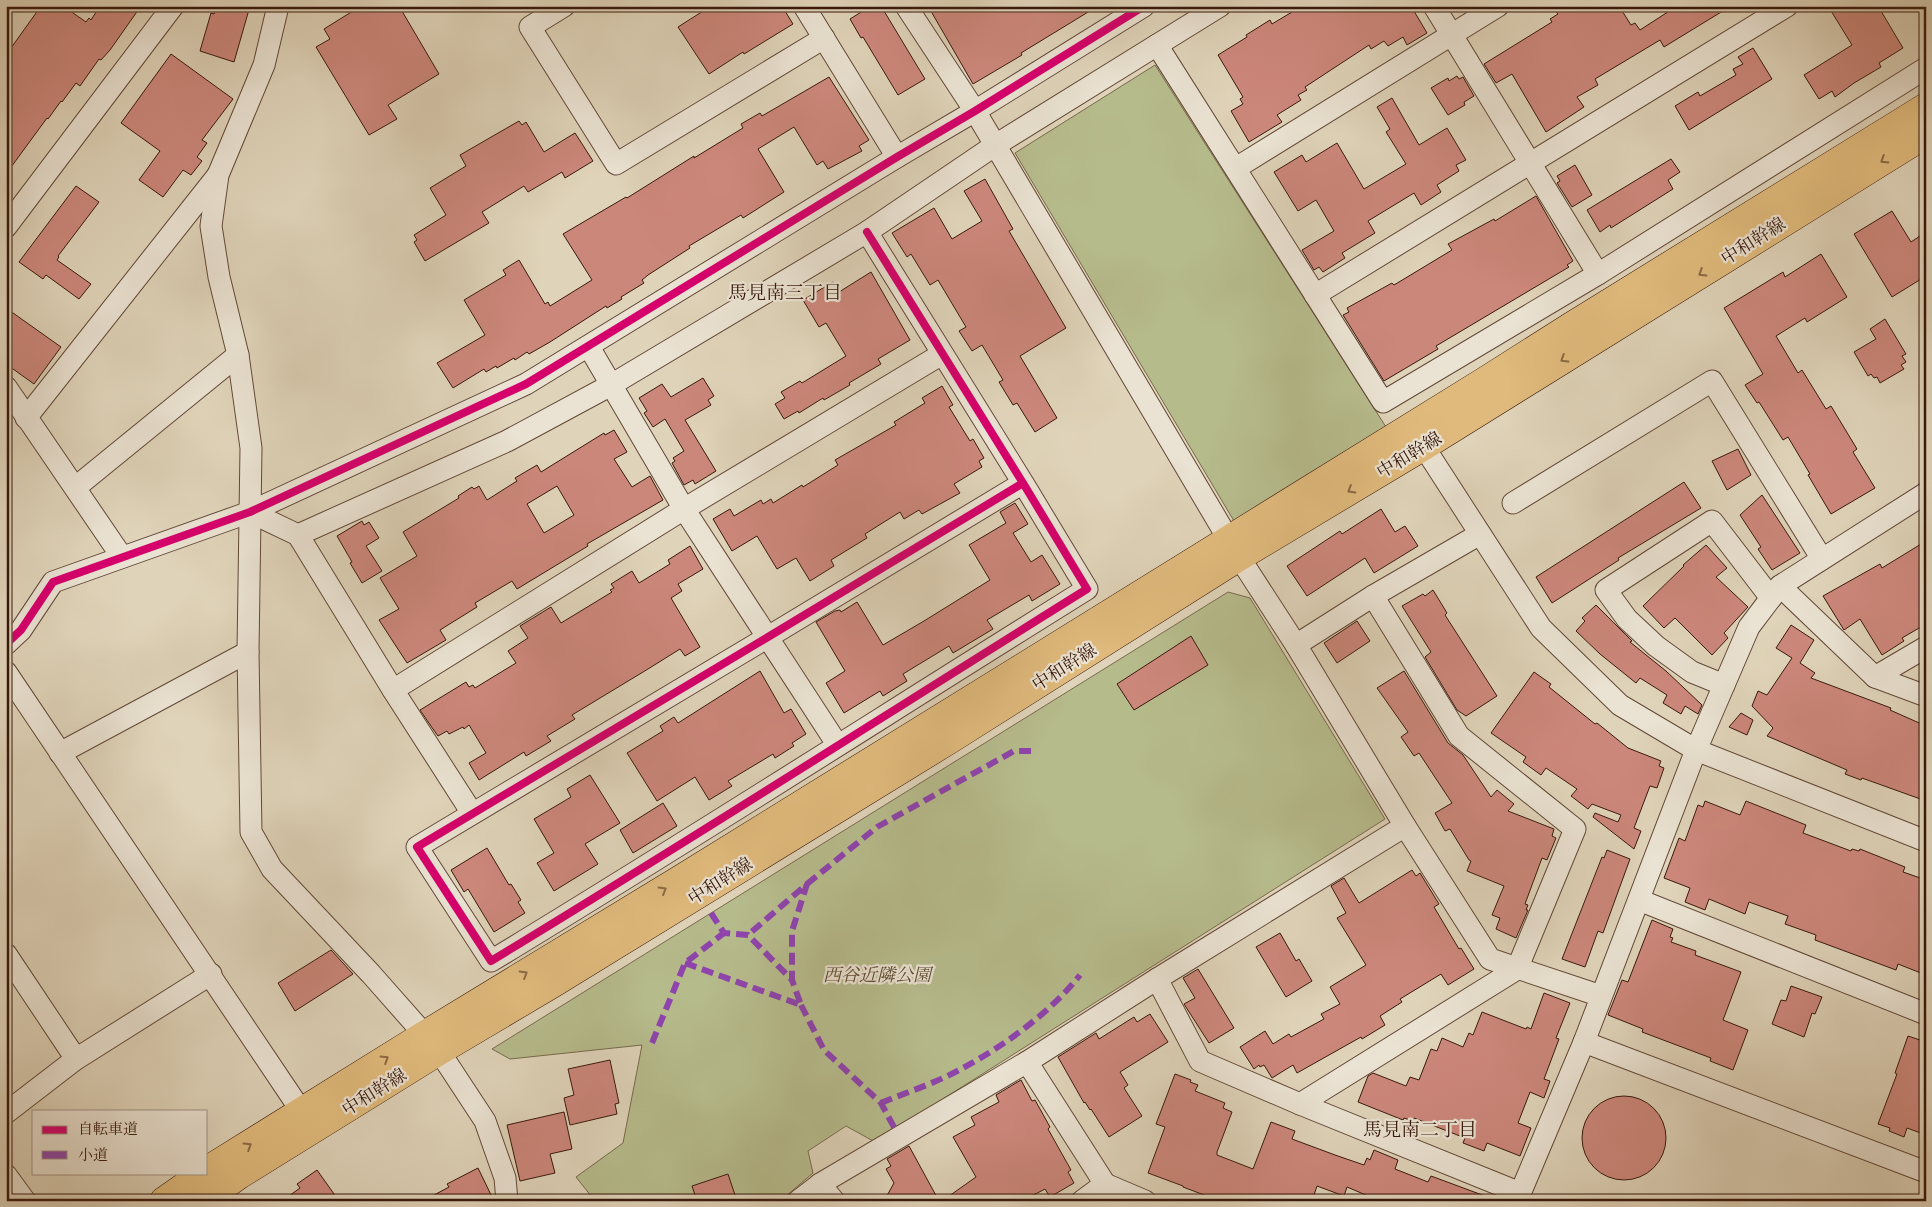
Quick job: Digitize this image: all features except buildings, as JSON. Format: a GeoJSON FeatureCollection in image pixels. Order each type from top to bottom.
{"type":"FeatureCollection","features":[{"type":"Feature","properties":{"kind":"main road","name":"中和幹線"},"geometry":{"type":"LineString","coordinates":[[1417,437],[1926,107]]}},
{"type":"Feature","properties":{"kind":"main road","name":"中和幹線"},"geometry":{"type":"LineString","coordinates":[[203,1201],[308,1121],[431,1043],[676,882],[1926,134]]}},
{"type":"Feature","properties":{"kind":"main road","name":"中和幹線"},"geometry":{"type":"LineString","coordinates":[[208,1171],[308,1121]]}},
{"type":"Feature","properties":{"kind":"main road","name":"中和幹線"},"geometry":{"type":"LineString","coordinates":[[164,1201],[202,1174]]}},
{"type":"Feature","properties":{"kind":"street"},"geometry":{"type":"LineString","coordinates":[[6,227],[173,6]]}},
{"type":"Feature","properties":{"kind":"street"},"geometry":{"type":"LineString","coordinates":[[278,6],[264,65],[218,175],[211,226],[219,277],[238,355],[252,448],[248,652],[251,832],[272,869],[371,974],[431,1043],[485,1121],[505,1178],[507,1201]]}},
{"type":"Feature","properties":{"kind":"street"},"geometry":{"type":"LineString","coordinates":[[564,6],[530,27],[616,164],[824,38]]}},
{"type":"Feature","properties":{"kind":"street"},"geometry":{"type":"LineString","coordinates":[[804,6],[896,157]]}},
{"type":"Feature","properties":{"kind":"street"},"geometry":{"type":"LineString","coordinates":[[906,6],[975,111],[994,146],[1234,548],[1296,645],[1405,826],[1490,959],[1600,996]]}},
{"type":"Feature","properties":{"kind":"street"},"geometry":{"type":"LineString","coordinates":[[6,644],[21,630],[53,582],[250,512],[526,384],[1144,6]]}},
{"type":"Feature","properties":{"kind":"street"},"geometry":{"type":"LineString","coordinates":[[298,535],[507,441],[611,385],[867,232],[994,146],[1220,6]]}},
{"type":"Feature","properties":{"kind":"street"},"geometry":{"type":"LineString","coordinates":[[1434,6],[1598,274]]}},
{"type":"Feature","properties":{"kind":"street"},"geometry":{"type":"LineString","coordinates":[[1236,168],[1498,6]]}},
{"type":"Feature","properties":{"kind":"street"},"geometry":{"type":"LineString","coordinates":[[1315,295],[1787,6]]}},
{"type":"Feature","properties":{"kind":"street"},"geometry":{"type":"LineString","coordinates":[[1157,45],[1383,402],[1598,274],[1926,68]]}},
{"type":"Feature","properties":{"kind":"street"},"geometry":{"type":"LineString","coordinates":[[26,418],[218,175]]}},
{"type":"Feature","properties":{"kind":"street"},"geometry":{"type":"LineString","coordinates":[[867,232],[1023,483],[1087,589],[837,744],[629,878],[491,962],[417,847],[768,638],[1023,483]]}},
{"type":"Feature","properties":{"kind":"street"},"geometry":{"type":"LineString","coordinates":[[589,347],[684,509],[837,744]]}},
{"type":"Feature","properties":{"kind":"street"},"geometry":{"type":"LineString","coordinates":[[393,690],[684,509],[942,354]]}},
{"type":"Feature","properties":{"kind":"street"},"geometry":{"type":"LineString","coordinates":[[76,487],[238,355]]}},
{"type":"Feature","properties":{"kind":"street"},"geometry":{"type":"LineString","coordinates":[[1513,502],[1712,381],[1822,559]]}},
{"type":"Feature","properties":{"kind":"street"},"geometry":{"type":"LineString","coordinates":[[6,387],[122,557]]}},
{"type":"Feature","properties":{"kind":"street"},"geometry":{"type":"LineString","coordinates":[[1417,437],[1540,628],[1620,705],[1696,750],[1926,841]]}},
{"type":"Feature","properties":{"kind":"street"},"geometry":{"type":"LineString","coordinates":[[1157,979],[1200,1060],[1519,1197],[1584,1042],[1600,996],[1696,750],[1749,627],[1775,592],[1822,559],[1926,493]]}},
{"type":"Feature","properties":{"kind":"street"},"geometry":{"type":"LineString","coordinates":[[250,512],[298,535],[393,690],[472,813]]}},
{"type":"Feature","properties":{"kind":"street"},"geometry":{"type":"LineString","coordinates":[[1724,685],[1692,672],[1656,646],[1627,619],[1606,590],[1712,521],[1775,592],[1875,676],[1926,696]]}},
{"type":"Feature","properties":{"kind":"street"},"geometry":{"type":"LineString","coordinates":[[1296,645],[1373,596],[1480,534]]}},
{"type":"Feature","properties":{"kind":"street"},"geometry":{"type":"LineString","coordinates":[[1300,1104],[1517,968],[1575,829],[1459,736],[1373,596]]}},
{"type":"Feature","properties":{"kind":"street"},"geometry":{"type":"LineString","coordinates":[[1875,676],[1926,647]]}},
{"type":"Feature","properties":{"kind":"street"},"geometry":{"type":"LineString","coordinates":[[60,753],[248,652]]}},
{"type":"Feature","properties":{"kind":"street"},"geometry":{"type":"LineString","coordinates":[[6,672],[211,974],[308,1121]]}},
{"type":"Feature","properties":{"kind":"street"},"geometry":{"type":"LineString","coordinates":[[798,1201],[820,1184],[1028,1062],[1157,979],[1405,826]]}},
{"type":"Feature","properties":{"kind":"street"},"geometry":{"type":"LineString","coordinates":[[1639,900],[1926,1014]]}},
{"type":"Feature","properties":{"kind":"street"},"geometry":{"type":"LineString","coordinates":[[6,954],[76,1060]]}},
{"type":"Feature","properties":{"kind":"street"},"geometry":{"type":"LineString","coordinates":[[6,1113],[76,1060],[211,974]]}},
{"type":"Feature","properties":{"kind":"street"},"geometry":{"type":"LineString","coordinates":[[1584,1042],[1926,1172]]}},
{"type":"Feature","properties":{"kind":"street"},"geometry":{"type":"LineString","coordinates":[[1028,1062],[1105,1184],[1145,1201]]}},
{"type":"Feature","properties":{"kind":"street"},"geometry":{"type":"LineString","coordinates":[[6,1175],[24,1201]]}},
{"type":"Feature","properties":{"kind":"street"},"geometry":{"type":"LineString","coordinates":[[820,1184],[834,1201]]}},
{"type":"Feature","properties":{"kind":"street"},"geometry":{"type":"LineString","coordinates":[[1082,1201],[1105,1184]]}},
{"type":"Feature","properties":{"kind":"green space"},"geometry":{"type":"Polygon","coordinates":[[[1155,65],[1386,427],[1234,521],[1015,153],[1155,65]]]}},
{"type":"Feature","properties":{"kind":"green space","name":"西谷近隣公園"},"geometry":{"type":"Polygon","coordinates":[[[1228,592],[1250,598],[1385,819],[875,1142],[846,1126],[808,1151],[813,1173],[780,1201],[595,1201],[576,1177],[623,1143],[642,1045],[510,1059],[492,1049],[1228,592]]]}},
{"type":"Feature","properties":{"kind":"marked path"},"geometry":{"type":"LineString","coordinates":[[807,884],[877,827],[1014,751],[1035,751]]}},
{"type":"Feature","properties":{"kind":"marked path"},"geometry":{"type":"LineString","coordinates":[[711,913],[724,933],[748,935],[792,980],[792,931],[807,884],[748,935]]}},
{"type":"Feature","properties":{"kind":"marked path"},"geometry":{"type":"LineString","coordinates":[[652,1043],[685,963],[724,933]]}},
{"type":"Feature","properties":{"kind":"marked path"},"geometry":{"type":"LineString","coordinates":[[685,963],[801,1005],[792,980]]}},
{"type":"Feature","properties":{"kind":"marked path"},"geometry":{"type":"LineString","coordinates":[[881,1103],[942,1079],[994,1050],[1041,1015],[1080,975]]}},
{"type":"Feature","properties":{"kind":"marked path"},"geometry":{"type":"LineString","coordinates":[[801,1005],[824,1050],[881,1103],[895,1129]]}},
{"type":"Feature","properties":{"kind":"cycle path"},"geometry":{"type":"LineString","coordinates":[[6,644],[21,630],[53,582],[250,512],[526,384],[1144,6]]}},
{"type":"Feature","properties":{"kind":"cycle path"},"geometry":{"type":"LineString","coordinates":[[867,232],[1023,483],[417,847],[491,961],[715,823],[1087,589],[1023,483]]}},
{"type":"Feature","properties":{"kind":"district","name":"馬見南三丁目"},"geometry":{"type":"Point","coordinates":[785,292]}},
{"type":"Feature","properties":{"kind":"district","name":"馬見南二丁目"},"geometry":{"type":"Point","coordinates":[1420,1129]}}]}
